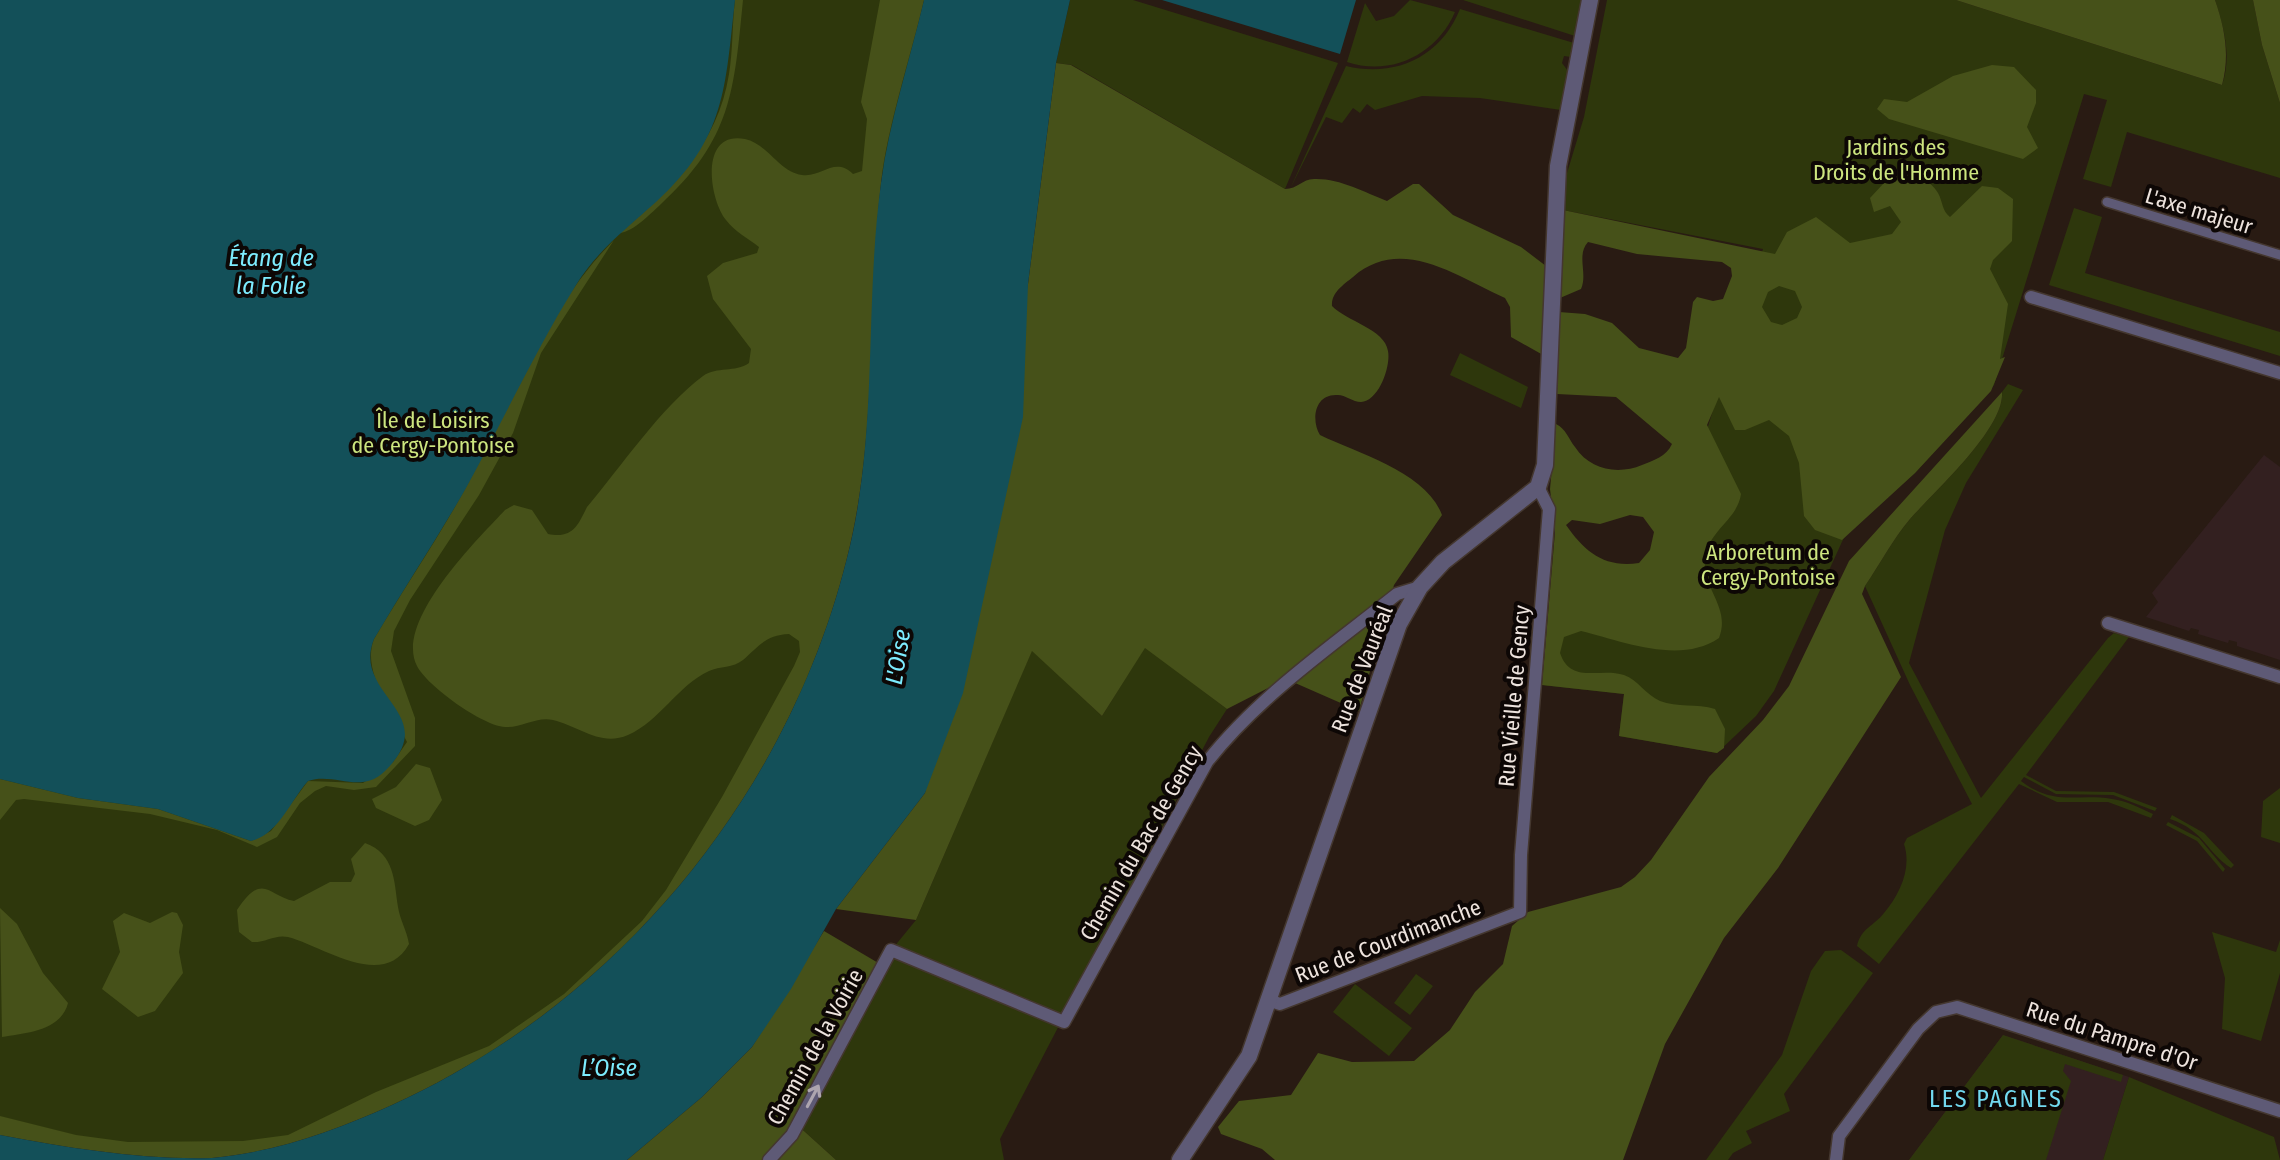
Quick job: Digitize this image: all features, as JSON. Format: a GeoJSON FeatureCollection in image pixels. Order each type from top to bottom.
{"type":"FeatureCollection","features":[{"type":"Feature","properties":{"kind":"street"},"geometry":{"type":"LineString","coordinates":[[1538,487],[1545,465],[1558,166],[1590,0]]}},
{"type":"Feature","properties":{"kind":"street"},"geometry":{"type":"LineString","coordinates":[[1558,166],[1574,124],[1600,0]]}},
{"type":"Feature","properties":{"kind":"street","name":"L'axe majeur"},"geometry":{"type":"LineString","coordinates":[[2107,202],[2280,255]]}},
{"type":"Feature","properties":{"kind":"street"},"geometry":{"type":"LineString","coordinates":[[2031,297],[2280,373]]}},
{"type":"Feature","properties":{"kind":"street","name":"Rue de Vauréal"},"geometry":{"type":"LineString","coordinates":[[1180,1160],[1249,1056],[1271,1001],[1399,624],[1420,587],[1443,562],[1538,487]]}},
{"type":"Feature","properties":{"kind":"street","name":"Rue Vieille de Gency"},"geometry":{"type":"LineString","coordinates":[[1520,912],[1521,855],[1549,509],[1538,487]]}},
{"type":"Feature","properties":{"kind":"street","name":"Chemin du Bac de Gency"},"geometry":{"type":"LineString","coordinates":[[891,950],[1064,1022],[1207,762],[1223,741],[1264,701],[1397,594],[1420,587]]}},
{"type":"Feature","properties":{"kind":"street"},"geometry":{"type":"LineString","coordinates":[[2108,623],[2280,677]]}},
{"type":"Feature","properties":{"kind":"street","name":"Rue de Courdimanche"},"geometry":{"type":"LineString","coordinates":[[1271,1001],[1280,1004],[1520,912]]}},
{"type":"Feature","properties":{"kind":"street","name":"Chemin de la Voirie"},"geometry":{"type":"LineString","coordinates":[[769,1160],[792,1135],[891,950]]}},
{"type":"Feature","properties":{"kind":"street","name":"Rue du Pampre d'Or"},"geometry":{"type":"LineString","coordinates":[[1836,1160],[1839,1136],[1932,1015],[1957,1007],[2280,1111]]}},
{"type":"Feature","properties":{"kind":"shaded area"},"geometry":{"type":"Polygon","coordinates":[[[2264,455],[2280,467],[2280,660],[2237,646],[2237,642],[2229,640],[2228,643],[2198,634],[2199,630],[2191,628],[2189,631],[2146,617],[2158,602],[2152,593],[2264,455]]]}},
{"type":"Feature","properties":{"kind":"shaded area"},"geometry":{"type":"Polygon","coordinates":[[[2003,1035],[2129,1077],[2103,1160],[1909,1160],[2003,1035]]]}},
{"type":"Feature","properties":{"kind":"green space","name":"Île de Loisirs de Cergy-Pontoise"},"geometry":{"type":"Polygon","coordinates":[[[0,0],[924,0],[881,180],[831,614],[802,692],[632,941],[483,1059],[257,1152],[0,1135],[0,0]]]}},
{"type":"Feature","properties":{"kind":"green space"},"geometry":{"type":"Polygon","coordinates":[[[735,0],[743,0],[736,61],[732,87],[716,135],[684,181],[641,222],[620,233],[674,182],[690,163],[714,122],[729,74],[735,0]]]}},
{"type":"Feature","properties":{"kind":"green space"},"geometry":{"type":"Polygon","coordinates":[[[880,0],[924,0],[884,161],[877,230],[868,418],[857,512],[847,558],[819,646],[782,730],[736,810],[681,883],[619,950],[550,1010],[474,1062],[392,1105],[326,1132],[259,1151],[212,1158],[132,1155],[0,1135],[0,1116],[76,1135],[128,1142],[243,1141],[288,1135],[376,1092],[489,1046],[564,994],[642,921],[666,890],[722,797],[794,666],[800,652],[799,641],[789,634],[769,639],[739,663],[713,669],[698,677],[639,729],[608,739],[553,720],[505,727],[470,713],[443,694],[417,666],[413,648],[417,627],[427,605],[458,561],[505,510],[514,505],[532,510],[548,534],[563,534],[574,529],[587,507],[672,404],[708,373],[749,363],[751,349],[713,299],[707,276],[723,263],[757,253],[759,247],[733,228],[720,210],[712,183],[714,155],[720,145],[730,139],[745,139],[760,146],[794,173],[809,175],[834,167],[853,174],[862,171],[867,119],[861,102],[880,0]]]}},
{"type":"Feature","properties":{"kind":"green space"},"geometry":{"type":"Polygon","coordinates":[[[1070,0],[1133,0],[1338,63],[1285,189],[1072,65],[1056,63],[1070,0]]]}},
{"type":"Feature","properties":{"kind":"green space"},"geometry":{"type":"Polygon","coordinates":[[[1410,0],[1455,12],[1437,40],[1425,50],[1396,64],[1364,66],[1347,62],[1365,3],[1376,21],[1394,16],[1410,0]]]}},
{"type":"Feature","properties":{"kind":"green space"},"geometry":{"type":"Polygon","coordinates":[[[1463,0],[1582,0],[1575,36],[1463,0]]]}},
{"type":"Feature","properties":{"kind":"green space","name":"Jardins des Droits de l'Homme"},"geometry":{"type":"Polygon","coordinates":[[[1607,0],[1956,0],[2222,85],[2227,53],[2215,0],[2253,0],[2262,45],[2280,103],[2280,178],[2127,132],[2111,187],[2083,179],[2107,100],[2084,94],[1994,385],[1915,473],[1846,533],[1774,691],[1756,716],[1717,753],[1619,736],[1624,694],[1542,685],[1549,617],[1648,622],[1763,249],[1563,210],[1564,183],[1584,117],[1607,0]]]}},
{"type":"Feature","properties":{"kind":"green space"},"geometry":{"type":"Polygon","coordinates":[[[1956,0],[2215,0],[2225,42],[2226,63],[2222,85],[1956,0]]]}},
{"type":"Feature","properties":{"kind":"green space"},"geometry":{"type":"Polygon","coordinates":[[[2253,0],[2280,0],[2280,103],[2262,45],[2253,0]]]}},
{"type":"Feature","properties":{"kind":"green space"},"geometry":{"type":"Polygon","coordinates":[[[1460,9],[1574,43],[1571,57],[1564,56],[1562,63],[1568,71],[1561,110],[1480,98],[1422,96],[1375,110],[1367,104],[1360,113],[1353,108],[1342,123],[1326,117],[1290,189],[1346,66],[1382,69],[1414,60],[1441,40],[1460,9]]]}},
{"type":"Feature","properties":{"kind":"green space"},"geometry":{"type":"Polygon","coordinates":[[[1056,63],[1071,65],[1285,189],[1310,179],[1323,179],[1351,186],[1387,201],[1413,184],[1419,184],[1453,215],[1521,247],[1546,266],[1543,355],[1511,337],[1510,307],[1505,298],[1448,271],[1409,259],[1390,259],[1371,265],[1353,277],[1336,293],[1332,306],[1380,337],[1388,351],[1388,365],[1378,389],[1367,400],[1358,402],[1338,395],[1324,398],[1315,416],[1317,429],[1320,435],[1407,476],[1434,500],[1442,515],[1394,585],[1359,711],[1286,679],[1227,709],[1145,648],[1102,716],[1032,651],[916,920],[836,909],[925,793],[1028,284],[1056,63]]]}},
{"type":"Feature","properties":{"kind":"green space"},"geometry":{"type":"Polygon","coordinates":[[[1992,65],[2014,67],[2036,90],[2036,103],[2027,127],[2038,148],[2023,159],[1889,119],[1877,109],[1884,99],[1907,102],[1953,76],[1992,65]]]}},
{"type":"Feature","properties":{"kind":"green space"},"geometry":{"type":"Polygon","coordinates":[[[1896,170],[1930,184],[1950,217],[1982,186],[1998,188],[2013,199],[2012,241],[1993,260],[1990,269],[2008,304],[2000,359],[2005,357],[1991,391],[1915,473],[1842,540],[1815,530],[1804,516],[1799,463],[1789,436],[1769,420],[1745,430],[1735,430],[1719,397],[1707,425],[1741,494],[1734,511],[1711,540],[1705,559],[1705,570],[1721,617],[1719,638],[1704,646],[1669,650],[1632,645],[1581,631],[1564,637],[1560,653],[1571,669],[1579,672],[1624,675],[1660,701],[1715,709],[1725,729],[1724,748],[1717,753],[1619,736],[1624,694],[1542,685],[1555,532],[1550,489],[1556,424],[1588,461],[1614,470],[1633,468],[1655,460],[1672,444],[1616,397],[1557,394],[1559,312],[1585,314],[1612,323],[1639,348],[1678,358],[1686,348],[1693,302],[1697,297],[1713,301],[1723,299],[1732,276],[1731,268],[1722,262],[1637,254],[1588,242],[1583,253],[1581,289],[1560,298],[1563,210],[1775,254],[1787,232],[1816,217],[1850,243],[1892,234],[1901,222],[1890,206],[1874,212],[1870,198],[1896,170]],[[1779,286],[1768,292],[1762,307],[1771,322],[1782,325],[1797,318],[1802,307],[1795,291],[1779,286]],[[1630,515],[1600,524],[1572,520],[1566,525],[1580,543],[1596,556],[1616,563],[1639,563],[1650,550],[1654,532],[1643,517],[1630,515]]]}},
{"type":"Feature","properties":{"kind":"green space"},"geometry":{"type":"Polygon","coordinates":[[[2074,208],[2102,217],[2085,273],[2280,332],[2280,356],[2049,285],[2074,208]]]}},
{"type":"Feature","properties":{"kind":"green space"},"geometry":{"type":"Polygon","coordinates":[[[614,240],[541,353],[513,433],[479,495],[410,600],[394,631],[391,651],[415,718],[415,746],[376,787],[354,790],[326,786],[315,791],[300,803],[277,837],[257,847],[217,830],[150,814],[24,799],[16,800],[0,820],[0,779],[78,798],[158,809],[251,841],[271,831],[308,781],[363,783],[393,762],[407,742],[375,678],[371,651],[374,639],[455,506],[549,326],[590,267],[614,240]]]}},
{"type":"Feature","properties":{"kind":"green space"},"geometry":{"type":"Polygon","coordinates":[[[1460,353],[1528,387],[1521,408],[1450,375],[1460,353]]]}},
{"type":"Feature","properties":{"kind":"green space"},"geometry":{"type":"Polygon","coordinates":[[[2008,384],[2023,390],[1966,483],[1945,530],[1909,663],[1981,798],[2108,638],[2114,633],[2129,637],[2026,775],[2056,791],[2114,792],[2157,808],[2155,811],[2113,795],[2056,794],[2024,777],[2021,781],[2044,794],[2118,800],[2153,814],[2151,818],[2108,802],[2057,802],[2019,784],[1879,964],[1857,946],[1865,931],[1895,898],[1905,871],[1904,844],[1907,838],[1972,804],[1910,685],[1865,586],[1910,519],[1981,441],[2000,407],[2002,392],[2008,384]]]}},
{"type":"Feature","properties":{"kind":"green space"},"geometry":{"type":"Polygon","coordinates":[[[2002,392],[2000,407],[1981,441],[1910,519],[1865,586],[1862,594],[1901,677],[1778,868],[1724,938],[1665,1044],[1623,1160],[1275,1160],[1262,1149],[1221,1134],[1218,1127],[1239,1101],[1291,1095],[1318,1053],[1352,1062],[1414,1061],[1450,1030],[1475,992],[1503,964],[1512,926],[1528,912],[1621,887],[1635,877],[1651,860],[1709,777],[1763,720],[1789,686],[1849,561],[2002,392]]]}},
{"type":"Feature","properties":{"kind":"green space"},"geometry":{"type":"Polygon","coordinates":[[[1145,647],[1227,709],[1209,737],[1000,1139],[1004,1160],[836,1160],[794,1122],[880,964],[916,920],[1032,650],[1102,716],[1145,647]]]}},
{"type":"Feature","properties":{"kind":"green space"},"geometry":{"type":"Polygon","coordinates":[[[416,764],[430,768],[442,800],[429,820],[415,826],[376,808],[372,799],[396,787],[416,764]]]}},
{"type":"Feature","properties":{"kind":"green space"},"geometry":{"type":"Polygon","coordinates":[[[2280,788],[2280,843],[2261,837],[2263,801],[2280,788]]]}},
{"type":"Feature","properties":{"kind":"green space"},"geometry":{"type":"Polygon","coordinates":[[[2172,815],[2204,833],[2234,865],[2231,868],[2223,862],[2191,829],[2170,819],[2172,815]]]}},
{"type":"Feature","properties":{"kind":"green space"},"geometry":{"type":"Polygon","coordinates":[[[2168,822],[2199,838],[2225,869],[2223,872],[2197,841],[2166,825],[2168,822]]]}},
{"type":"Feature","properties":{"kind":"green space"},"geometry":{"type":"Polygon","coordinates":[[[365,843],[388,861],[394,878],[399,912],[409,944],[398,958],[384,964],[369,965],[352,962],[288,937],[252,942],[239,932],[237,910],[253,891],[266,889],[294,901],[330,882],[351,882],[355,874],[351,859],[365,843]]]}},
{"type":"Feature","properties":{"kind":"green space"},"geometry":{"type":"Polygon","coordinates":[[[0,908],[17,924],[43,973],[68,1003],[58,1020],[50,1025],[32,1032],[2,1037],[0,908]]]}},
{"type":"Feature","properties":{"kind":"green space"},"geometry":{"type":"Polygon","coordinates":[[[172,912],[177,913],[183,925],[179,952],[183,973],[155,1011],[138,1017],[102,989],[120,952],[113,921],[124,913],[150,923],[172,912]]]}},
{"type":"Feature","properties":{"kind":"green space"},"geometry":{"type":"Polygon","coordinates":[[[824,931],[880,964],[794,1122],[836,1160],[627,1160],[702,1097],[752,1047],[824,931]]]}},
{"type":"Feature","properties":{"kind":"green space"},"geometry":{"type":"Polygon","coordinates":[[[2212,932],[2276,952],[2280,940],[2280,973],[2261,1041],[2222,1029],[2225,978],[2212,932]]]}},
{"type":"Feature","properties":{"kind":"green space"},"geometry":{"type":"Polygon","coordinates":[[[1841,950],[1873,973],[1784,1094],[1790,1111],[1746,1131],[1752,1143],[1733,1153],[1728,1160],[1706,1160],[1782,1055],[1811,971],[1825,951],[1841,950]]]}},
{"type":"Feature","properties":{"kind":"green space"},"geometry":{"type":"Polygon","coordinates":[[[1416,974],[1433,986],[1410,1015],[1394,1003],[1416,974]]]}},
{"type":"Feature","properties":{"kind":"green space"},"geometry":{"type":"Polygon","coordinates":[[[1355,984],[1412,1028],[1389,1056],[1333,1012],[1355,984]]]}},
{"type":"Feature","properties":{"kind":"green space"},"geometry":{"type":"Polygon","coordinates":[[[2003,1035],[2123,1075],[2121,1082],[2065,1064],[2063,1071],[2071,1081],[2046,1160],[1909,1160],[2003,1035]]]}},
{"type":"Feature","properties":{"kind":"green space"},"geometry":{"type":"Polygon","coordinates":[[[2129,1077],[2274,1137],[2280,1160],[2103,1160],[2129,1077]]]}},
{"type":"Feature","properties":{"kind":"water","name":"Étang de la Folie"},"geometry":{"type":"Polygon","coordinates":[[[0,0],[735,0],[724,86],[709,133],[679,179],[584,273],[547,335],[466,488],[374,639],[370,659],[374,676],[401,719],[405,734],[401,751],[385,771],[367,781],[308,781],[277,824],[251,841],[158,809],[78,798],[0,779],[0,0]]]}},
{"type":"Feature","properties":{"kind":"water","name":"L’Oise"},"geometry":{"type":"Polygon","coordinates":[[[924,0],[1070,0],[1056,63],[1028,284],[1023,417],[963,693],[925,793],[836,909],[791,989],[752,1047],[702,1097],[627,1160],[0,1160],[0,1135],[132,1155],[212,1158],[259,1151],[348,1123],[392,1105],[474,1062],[550,1010],[619,950],[681,883],[736,810],[782,730],[819,646],[847,558],[863,465],[881,183],[894,114],[924,0]]]}},
{"type":"Feature","properties":{"kind":"water"},"geometry":{"type":"Polygon","coordinates":[[[1162,0],[1356,0],[1340,54],[1162,0]]]}},
{"type":"Feature","properties":{"kind":"district","name":"LES PAGNES"},"geometry":{"type":"Point","coordinates":[1996,1099]}},
{"type":"Feature","properties":{"kind":"park label","name":"Arboretum de Cergy‐Pontoise"},"geometry":{"type":"Point","coordinates":[1768,564]}},
{"type":"Feature","properties":{"kind":"water label","name":"L'Oise"},"geometry":{"type":"Point","coordinates":[898,657]}}]}
